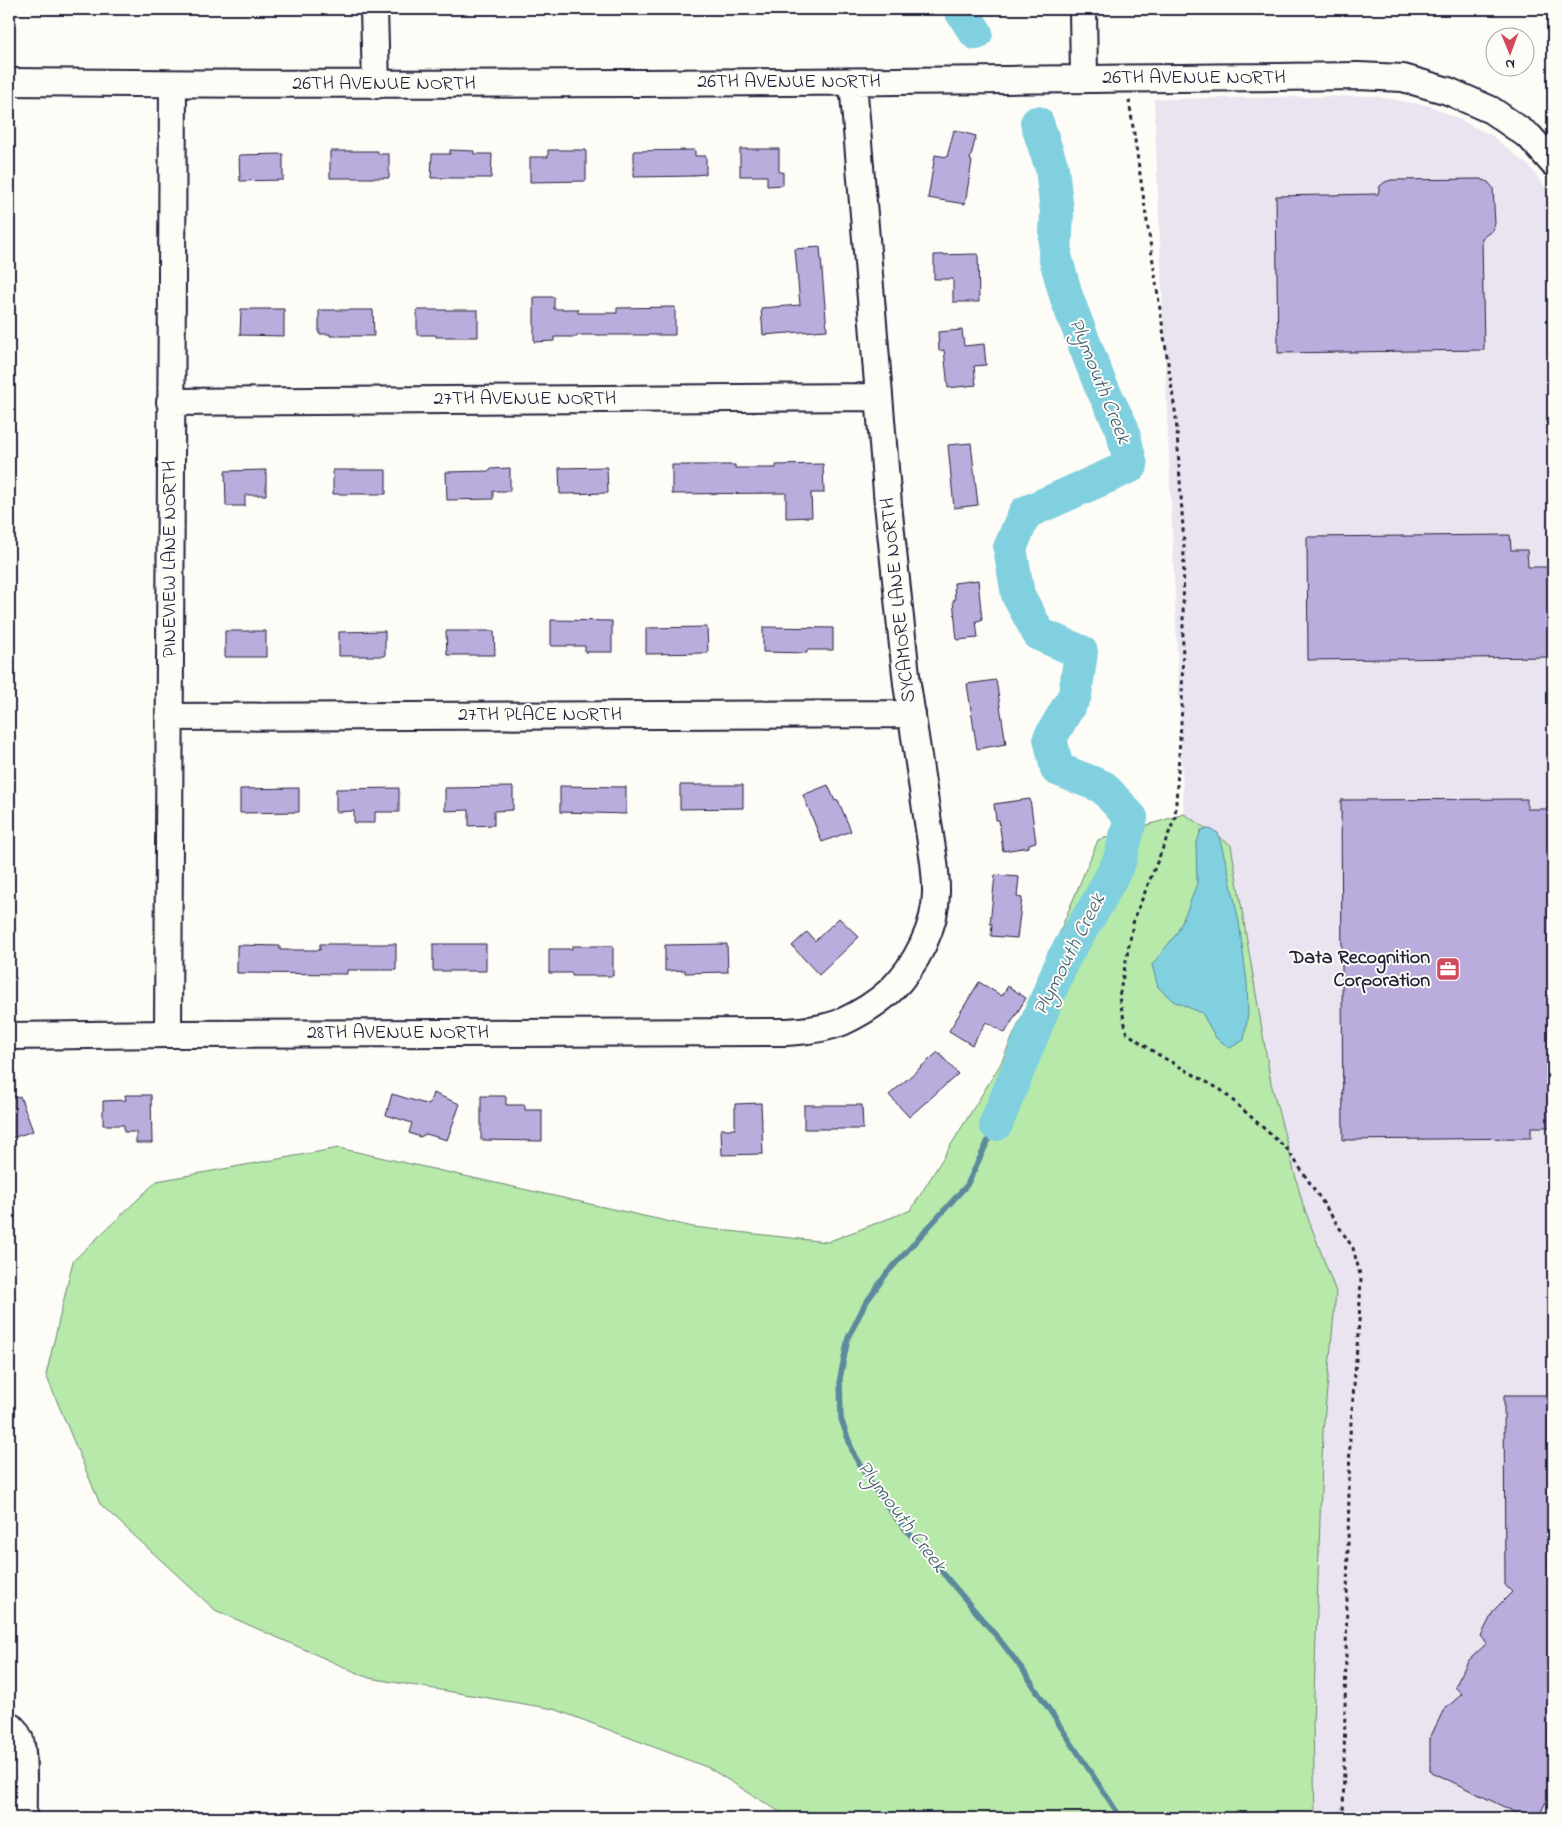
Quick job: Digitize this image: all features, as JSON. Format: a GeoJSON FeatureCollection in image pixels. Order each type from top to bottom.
{"type":"FeatureCollection","features":[{"type":"Feature","properties":{"kind":"street"},"geometry":{"type":"LineString","coordinates":[[374,9],[376,84]]}},
{"type":"Feature","properties":{"kind":"street"},"geometry":{"type":"LineString","coordinates":[[1083,9],[1084,78]]}},
{"type":"Feature","properties":{"kind":"street","name":"26TH AVENUE NORTH"},"geometry":{"type":"LineString","coordinates":[[9,82],[376,84],[853,82],[1358,76],[1403,78],[1448,91],[1490,110],[1530,138],[1550,160]]}},
{"type":"Feature","properties":{"kind":"street","name":"SYCAMORE LANE NORTH"},"geometry":{"type":"LineString","coordinates":[[786,1032],[815,1030],[841,1022],[866,1009],[890,992],[908,970],[922,945],[932,919],[936,890],[934,862],[912,714],[888,504],[853,82]]}},
{"type":"Feature","properties":{"kind":"street","name":"PINEVIEW LANE NORTH"},"geometry":{"type":"LineString","coordinates":[[168,1034],[173,84]]}},
{"type":"Feature","properties":{"kind":"street","name":"27TH AVENUE NORTH"},"geometry":{"type":"LineString","coordinates":[[170,402],[879,397]]}},
{"type":"Feature","properties":{"kind":"street","name":"27TH PLACE NORTH"},"geometry":{"type":"LineString","coordinates":[[169,717],[912,714]]}},
{"type":"Feature","properties":{"kind":"street","name":"28TH AVENUE NORTH"},"geometry":{"type":"LineString","coordinates":[[9,1036],[786,1032]]}},
{"type":"Feature","properties":{"kind":"street"},"geometry":{"type":"LineString","coordinates":[[9,1725],[13,1727],[20,1740],[23,1818]]}},
{"type":"Feature","properties":{"kind":"path"},"geometry":{"type":"LineString","coordinates":[[1126,78],[1176,417],[1184,544],[1182,707],[1175,818],[1134,919],[1119,997],[1127,1033],[1157,1054],[1221,1090],[1288,1150],[1353,1248],[1361,1278],[1350,1436],[1342,1818]]}},
{"type":"Feature","properties":{"kind":"shaded area"},"geometry":{"type":"Polygon","coordinates":[[[1373,96],[1431,106],[1491,135],[1530,167],[1553,198],[1553,1818],[1315,1818],[1313,1725],[1323,1432],[1336,1292],[1303,1205],[1271,1083],[1231,845],[1184,814],[1154,99],[1373,96]]]}},
{"type":"Feature","properties":{"kind":"green space"},"geometry":{"type":"Polygon","coordinates":[[[1184,814],[1231,845],[1271,1083],[1303,1205],[1336,1292],[1323,1432],[1313,1725],[1315,1818],[788,1818],[709,1768],[554,1709],[369,1678],[215,1610],[100,1504],[46,1375],[73,1261],[157,1181],[339,1148],[693,1227],[827,1242],[911,1210],[1000,1065],[1058,936],[1098,840],[1184,814]]]}},
{"type":"Feature","properties":{"kind":"water"},"geometry":{"type":"Polygon","coordinates":[[[1210,829],[1218,833],[1228,870],[1239,922],[1247,982],[1248,1013],[1244,1040],[1230,1048],[1216,1038],[1202,1013],[1173,1001],[1158,987],[1152,965],[1177,933],[1188,908],[1197,883],[1196,845],[1201,830],[1210,829]]]}},
{"type":"Feature","properties":{"kind":"building"},"geometry":{"type":"Polygon","coordinates":[[[954,130],[976,136],[970,160],[972,161],[965,204],[928,198],[935,155],[947,157],[954,130]]]}},
{"type":"Feature","properties":{"kind":"building"},"geometry":{"type":"Polygon","coordinates":[[[740,149],[779,149],[779,172],[783,172],[783,185],[767,186],[767,176],[740,176],[740,149]]]}},
{"type":"Feature","properties":{"kind":"building"},"geometry":{"type":"Polygon","coordinates":[[[450,150],[474,151],[474,154],[492,154],[491,178],[431,178],[432,154],[450,154],[450,150]]]}},
{"type":"Feature","properties":{"kind":"building"},"geometry":{"type":"Polygon","coordinates":[[[548,150],[586,150],[586,181],[530,182],[530,157],[548,157],[548,150]]]}},
{"type":"Feature","properties":{"kind":"building"},"geometry":{"type":"Polygon","coordinates":[[[695,150],[695,156],[706,156],[706,174],[634,177],[634,151],[695,150]]]}},
{"type":"Feature","properties":{"kind":"building"},"geometry":{"type":"Polygon","coordinates":[[[330,151],[378,151],[378,154],[389,154],[389,178],[330,178],[330,151]]]}},
{"type":"Feature","properties":{"kind":"building"},"geometry":{"type":"Polygon","coordinates":[[[283,154],[283,180],[240,181],[239,155],[283,154]]]}},
{"type":"Feature","properties":{"kind":"building"},"geometry":{"type":"Polygon","coordinates":[[[1481,179],[1488,182],[1493,188],[1495,223],[1493,230],[1482,238],[1484,350],[1278,353],[1276,196],[1378,194],[1380,186],[1391,180],[1481,179]]]}},
{"type":"Feature","properties":{"kind":"building"},"geometry":{"type":"Polygon","coordinates":[[[820,247],[827,330],[763,335],[761,308],[800,305],[795,249],[820,247]]]}},
{"type":"Feature","properties":{"kind":"building"},"geometry":{"type":"Polygon","coordinates":[[[978,254],[979,302],[953,302],[953,279],[934,279],[934,255],[978,254]]]}},
{"type":"Feature","properties":{"kind":"building"},"geometry":{"type":"Polygon","coordinates":[[[534,297],[554,297],[554,309],[578,309],[578,313],[617,313],[617,308],[675,307],[675,335],[577,335],[577,337],[554,337],[554,341],[534,342],[534,297]]]}},
{"type":"Feature","properties":{"kind":"building"},"geometry":{"type":"Polygon","coordinates":[[[241,309],[284,309],[284,336],[240,335],[241,309]]]}},
{"type":"Feature","properties":{"kind":"building"},"geometry":{"type":"Polygon","coordinates":[[[319,310],[373,310],[374,336],[330,336],[330,334],[319,334],[319,310]]]}},
{"type":"Feature","properties":{"kind":"building"},"geometry":{"type":"Polygon","coordinates":[[[417,310],[478,310],[478,337],[417,335],[417,310]]]}},
{"type":"Feature","properties":{"kind":"building"},"geometry":{"type":"Polygon","coordinates":[[[962,330],[964,346],[984,344],[986,365],[974,366],[976,385],[948,388],[944,350],[939,351],[938,332],[962,330]]]}},
{"type":"Feature","properties":{"kind":"building"},"geometry":{"type":"Polygon","coordinates":[[[971,443],[978,505],[954,508],[948,445],[971,443]]]}},
{"type":"Feature","properties":{"kind":"building"},"geometry":{"type":"Polygon","coordinates":[[[823,464],[824,493],[811,493],[812,517],[786,518],[786,493],[672,494],[672,465],[735,465],[735,468],[776,468],[776,465],[823,464]]]}},
{"type":"Feature","properties":{"kind":"building"},"geometry":{"type":"Polygon","coordinates":[[[607,467],[608,493],[560,494],[559,468],[607,467]]]}},
{"type":"Feature","properties":{"kind":"building"},"geometry":{"type":"Polygon","coordinates":[[[510,468],[510,491],[493,491],[493,499],[447,500],[446,472],[490,471],[490,469],[510,468]]]}},
{"type":"Feature","properties":{"kind":"building"},"geometry":{"type":"Polygon","coordinates":[[[266,470],[266,495],[245,495],[245,506],[226,506],[225,471],[266,470]]]}},
{"type":"Feature","properties":{"kind":"building"},"geometry":{"type":"Polygon","coordinates":[[[333,470],[386,470],[386,494],[333,494],[333,470]]]}},
{"type":"Feature","properties":{"kind":"building"},"geometry":{"type":"Polygon","coordinates":[[[1510,535],[1511,550],[1527,550],[1528,567],[1548,567],[1549,657],[1308,660],[1307,537],[1510,535]]]}},
{"type":"Feature","properties":{"kind":"building"},"geometry":{"type":"Polygon","coordinates":[[[978,580],[982,620],[976,621],[978,638],[957,640],[953,600],[955,600],[954,583],[978,580]]]}},
{"type":"Feature","properties":{"kind":"building"},"geometry":{"type":"Polygon","coordinates":[[[551,620],[612,621],[612,652],[585,652],[585,646],[551,646],[551,620]]]}},
{"type":"Feature","properties":{"kind":"building"},"geometry":{"type":"Polygon","coordinates":[[[707,627],[708,653],[646,654],[646,628],[707,627]]]}},
{"type":"Feature","properties":{"kind":"building"},"geometry":{"type":"Polygon","coordinates":[[[763,627],[833,628],[833,650],[807,650],[807,653],[763,652],[763,627]]]}},
{"type":"Feature","properties":{"kind":"building"},"geometry":{"type":"Polygon","coordinates":[[[225,631],[266,631],[266,657],[225,657],[225,631]]]}},
{"type":"Feature","properties":{"kind":"building"},"geometry":{"type":"Polygon","coordinates":[[[385,631],[385,656],[339,656],[339,632],[385,631]]]}},
{"type":"Feature","properties":{"kind":"building"},"geometry":{"type":"Polygon","coordinates":[[[446,631],[494,631],[495,655],[447,655],[446,631]]]}},
{"type":"Feature","properties":{"kind":"building"},"geometry":{"type":"Polygon","coordinates":[[[996,680],[1006,744],[977,749],[967,684],[996,680]]]}},
{"type":"Feature","properties":{"kind":"building"},"geometry":{"type":"Polygon","coordinates":[[[680,785],[743,785],[743,808],[680,809],[680,785]]]}},
{"type":"Feature","properties":{"kind":"building"},"geometry":{"type":"Polygon","coordinates":[[[828,785],[835,801],[838,800],[851,831],[822,842],[803,795],[828,785]]]}},
{"type":"Feature","properties":{"kind":"building"},"geometry":{"type":"Polygon","coordinates":[[[560,786],[626,787],[626,814],[560,812],[560,786]]]}},
{"type":"Feature","properties":{"kind":"building"},"geometry":{"type":"Polygon","coordinates":[[[513,787],[513,810],[494,811],[494,825],[469,826],[469,810],[445,811],[445,788],[513,787]]]}},
{"type":"Feature","properties":{"kind":"building"},"geometry":{"type":"Polygon","coordinates":[[[299,788],[299,812],[240,813],[240,789],[299,788]]]}},
{"type":"Feature","properties":{"kind":"building"},"geometry":{"type":"Polygon","coordinates":[[[399,788],[399,812],[375,812],[375,823],[354,823],[354,811],[336,812],[336,789],[399,788]]]}},
{"type":"Feature","properties":{"kind":"building"},"geometry":{"type":"Polygon","coordinates":[[[1030,799],[1036,842],[1029,844],[1029,847],[1003,851],[999,820],[996,820],[994,804],[1030,799]]]}},
{"type":"Feature","properties":{"kind":"building","name":"Data Recognition Corporation"},"geometry":{"type":"Polygon","coordinates":[[[1527,799],[1527,809],[1549,809],[1549,824],[1553,824],[1553,1113],[1550,1113],[1550,1127],[1531,1127],[1531,1138],[1343,1140],[1341,800],[1527,799]]]}},
{"type":"Feature","properties":{"kind":"building"},"geometry":{"type":"Polygon","coordinates":[[[995,875],[1019,877],[1017,897],[1022,898],[1017,938],[991,936],[992,924],[990,924],[995,875]]]}},
{"type":"Feature","properties":{"kind":"building"},"geometry":{"type":"Polygon","coordinates":[[[839,918],[859,937],[819,975],[792,946],[807,932],[815,941],[839,918]]]}},
{"type":"Feature","properties":{"kind":"building"},"geometry":{"type":"Polygon","coordinates":[[[320,944],[396,944],[396,970],[347,970],[347,974],[237,973],[237,945],[280,946],[280,950],[320,950],[320,944]]]}},
{"type":"Feature","properties":{"kind":"building"},"geometry":{"type":"Polygon","coordinates":[[[433,944],[486,944],[486,971],[433,971],[433,944]]]}},
{"type":"Feature","properties":{"kind":"building"},"geometry":{"type":"Polygon","coordinates":[[[727,944],[728,972],[685,973],[685,970],[665,971],[665,945],[727,944]]]}},
{"type":"Feature","properties":{"kind":"building"},"geometry":{"type":"Polygon","coordinates":[[[572,946],[613,946],[613,976],[572,976],[572,973],[549,973],[549,949],[572,949],[572,946]]]}},
{"type":"Feature","properties":{"kind":"building"},"geometry":{"type":"Polygon","coordinates":[[[979,982],[1002,996],[1008,986],[1026,998],[1005,1033],[986,1022],[972,1045],[949,1031],[979,982]]]}},
{"type":"Feature","properties":{"kind":"building"},"geometry":{"type":"Polygon","coordinates":[[[938,1052],[958,1074],[909,1117],[889,1095],[938,1052]]]}},
{"type":"Feature","properties":{"kind":"building"},"geometry":{"type":"Polygon","coordinates":[[[433,1093],[460,1104],[447,1140],[426,1134],[420,1137],[409,1133],[412,1123],[386,1115],[392,1094],[429,1105],[433,1093]]]}},
{"type":"Feature","properties":{"kind":"building"},"geometry":{"type":"Polygon","coordinates":[[[125,1095],[151,1095],[152,1143],[136,1143],[136,1132],[124,1132],[124,1125],[103,1125],[103,1101],[126,1100],[125,1095]]]}},
{"type":"Feature","properties":{"kind":"building"},"geometry":{"type":"Polygon","coordinates":[[[20,1096],[33,1131],[9,1139],[9,1100],[20,1096]]]}},
{"type":"Feature","properties":{"kind":"building"},"geometry":{"type":"Polygon","coordinates":[[[481,1096],[506,1096],[506,1105],[525,1105],[525,1110],[542,1110],[542,1141],[481,1140],[481,1096]]]}},
{"type":"Feature","properties":{"kind":"building"},"geometry":{"type":"Polygon","coordinates":[[[761,1103],[763,1154],[722,1155],[721,1129],[735,1129],[735,1104],[761,1103]]]}},
{"type":"Feature","properties":{"kind":"building"},"geometry":{"type":"Polygon","coordinates":[[[804,1105],[862,1105],[863,1129],[804,1129],[804,1105]]]}},
{"type":"Feature","properties":{"kind":"building"},"geometry":{"type":"Polygon","coordinates":[[[1504,1395],[1553,1395],[1553,1787],[1538,1818],[1527,1818],[1430,1771],[1430,1738],[1443,1711],[1462,1694],[1455,1687],[1468,1661],[1487,1643],[1481,1636],[1494,1610],[1512,1592],[1505,1585],[1504,1395]]]}},
{"type":"Feature","properties":{"kind":"waterway","name":"Plymouth Creek"},"geometry":{"type":"LineString","coordinates":[[960,9],[976,33]]}},
{"type":"Feature","properties":{"kind":"waterway","name":"Plymouth Creek"},"geometry":{"type":"LineString","coordinates":[[996,1124],[1063,959],[1098,902],[1119,862],[1131,818],[1103,787],[1057,769],[1050,738],[1075,695],[1081,652],[1039,634],[1018,595],[1010,548],[1025,513],[1131,466],[1122,428],[1100,384],[1067,299],[1055,256],[1057,212],[1052,168],[1037,123]]}},
{"type":"Feature","properties":{"kind":"waterway","name":"Plymouth Creek"},"geometry":{"type":"LineString","coordinates":[[996,1124],[967,1185],[887,1273],[865,1304],[848,1338],[840,1378],[841,1419],[854,1455],[873,1487],[896,1518],[1023,1670],[1121,1818]]}},
{"type":"Feature","properties":{"kind":"place","name":"Data Recognition Corporation"},"geometry":{"type":"Point","coordinates":[1448,969]}}]}
